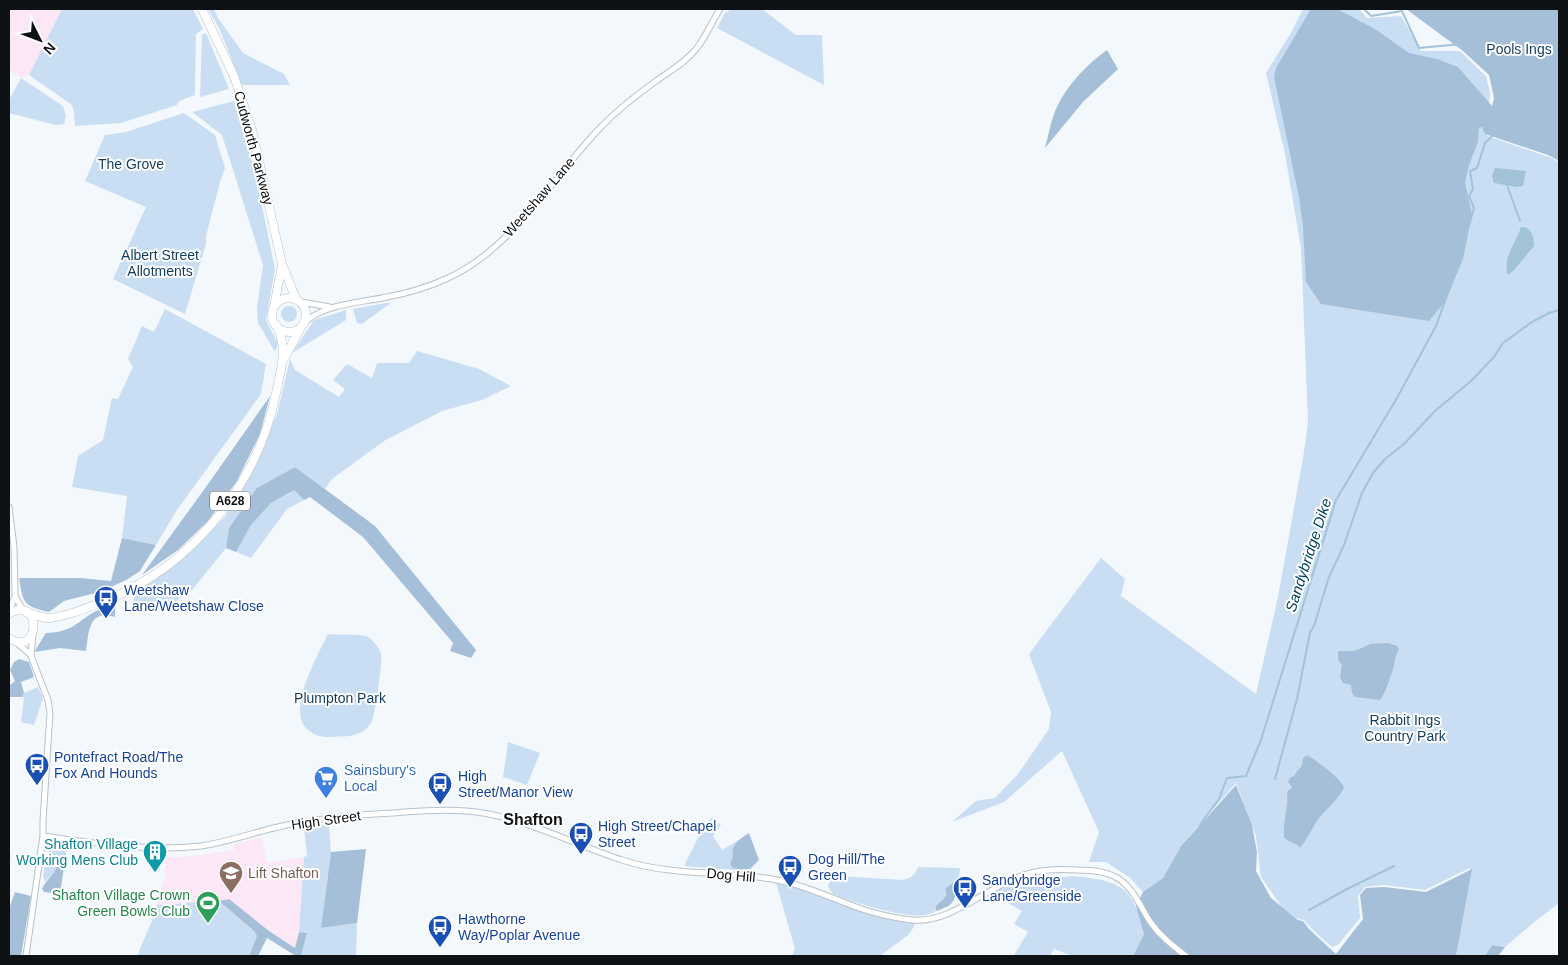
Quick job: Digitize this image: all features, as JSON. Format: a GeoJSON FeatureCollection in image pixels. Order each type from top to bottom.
{"type":"FeatureCollection","features":[{"type":"Feature","properties":{"kind":"highway","name":"Cudworth Parkway"},"geometry":{"type":"LineString","coordinates":[[202,9],[234,76],[252,130],[282,264],[306,311],[303,325],[283,360]]}},
{"type":"Feature","properties":{"kind":"highway","name":"Cudworth Parkway"},"geometry":{"type":"LineString","coordinates":[[26,613],[47,618],[83,609],[130,589],[188,549],[229,503],[250,469],[260,448],[274,405],[283,360],[283,345],[272,316],[282,264]]}},
{"type":"Feature","properties":{"kind":"highway"},"geometry":{"type":"LineString","coordinates":[[273,310],[280,300],[290,298],[299,300]]}},
{"type":"Feature","properties":{"kind":"highway"},"geometry":{"type":"LineString","coordinates":[[277,326],[291,332],[303,325]]}},
{"type":"Feature","properties":{"kind":"highway","name":"A628"},"geometry":{"type":"LineString","coordinates":[[9,613],[15,611],[26,613]]}},
{"type":"Feature","properties":{"kind":"highway"},"geometry":{"type":"LineString","coordinates":[[26,613],[34,623],[33,632]]}},
{"type":"Feature","properties":{"kind":"highway","name":"Cudworth Parkway"},"geometry":{"type":"LineString","coordinates":[[33,632],[47,618]]}},
{"type":"Feature","properties":{"kind":"highway","name":"A628"},"geometry":{"type":"LineString","coordinates":[[11,640],[25,640],[33,632]]}},
{"type":"Feature","properties":{"kind":"street","name":"Weetshaw Lane"},"geometry":{"type":"LineString","coordinates":[[303,325],[310,318],[331,307],[418,290],[449,278],[474,263],[500,242],[519,222],[599,129],[621,108],[680,64],[696,48],[720,9]]}},
{"type":"Feature","properties":{"kind":"street","name":"Weetshaw Lane"},"geometry":{"type":"LineString","coordinates":[[299,300],[331,307]]}},
{"type":"Feature","properties":{"kind":"street"},"geometry":{"type":"LineString","coordinates":[[9,507],[14,547],[15,596],[9,613]]}},
{"type":"Feature","properties":{"kind":"street"},"geometry":{"type":"LineString","coordinates":[[15,596],[26,613]]}},
{"type":"Feature","properties":{"kind":"street"},"geometry":{"type":"LineString","coordinates":[[26,956],[43,836],[50,714],[48,700],[31,656],[33,632]]}},
{"type":"Feature","properties":{"kind":"street"},"geometry":{"type":"LineString","coordinates":[[11,640],[31,656]]}},
{"type":"Feature","properties":{"kind":"street","name":"High Street"},"geometry":{"type":"LineString","coordinates":[[43,836],[114,846],[151,848],[200,846],[279,827],[348,815],[462,810],[512,819],[604,853]]}},
{"type":"Feature","properties":{"kind":"street","name":"Dog Hill"},"geometry":{"type":"LineString","coordinates":[[604,853],[622,861],[671,871],[775,879],[816,891],[863,909],[915,920],[946,915],[1009,880],[1031,872],[1074,869],[1100,872],[1121,880],[1134,894],[1164,939],[1186,956]]}},
{"type":"Feature","properties":{"kind":"shaded area"},"geometry":{"type":"Polygon","coordinates":[[[9,9],[62,9],[29,75],[21,78],[9,70],[9,9]]]}},
{"type":"Feature","properties":{"kind":"shaded area"},"geometry":{"type":"Polygon","coordinates":[[[1495,168],[1526,171],[1523,186],[1517,187],[1494,183],[1492,176],[1495,168]]]}},
{"type":"Feature","properties":{"kind":"shaded area"},"geometry":{"type":"Polygon","coordinates":[[[1521,227],[1525,227],[1530,231],[1533,236],[1534,246],[1508,275],[1508,256],[1521,227]]]}},
{"type":"Feature","properties":{"kind":"shaded area","name":"Lift Shafton"},"geometry":{"type":"Polygon","coordinates":[[[262,837],[267,863],[304,857],[301,914],[296,948],[269,931],[229,899],[157,905],[162,883],[167,880],[165,875],[166,858],[234,850],[234,844],[262,837]]]}},
{"type":"Feature","properties":{"kind":"green space"},"geometry":{"type":"Polygon","coordinates":[[[62,9],[193,9],[203,29],[196,34],[195,95],[179,101],[177,105],[121,123],[75,126],[72,105],[29,75],[62,9]]]}},
{"type":"Feature","properties":{"kind":"green space"},"geometry":{"type":"Polygon","coordinates":[[[208,9],[214,9],[218,18],[243,53],[284,74],[290,85],[242,85],[219,28],[208,9]]]}},
{"type":"Feature","properties":{"kind":"green space"},"geometry":{"type":"Polygon","coordinates":[[[732,9],[762,9],[796,35],[822,35],[824,85],[717,28],[725,13],[732,9]]]}},
{"type":"Feature","properties":{"kind":"green space","name":"Rabbit Ings Country Park"},"geometry":{"type":"Polygon","coordinates":[[[1303,9],[1359,9],[1367,18],[1401,16],[1421,51],[1460,51],[1486,76],[1490,92],[1487,136],[1559,162],[1559,903],[1505,947],[1492,945],[1485,956],[1456,956],[1470,868],[1425,890],[1384,885],[1365,887],[1358,896],[1360,918],[1338,945],[1332,947],[1304,920],[1296,918],[1281,906],[1261,877],[1256,836],[1236,783],[1181,846],[1163,878],[1143,892],[1129,877],[1106,862],[1089,862],[1099,832],[1062,751],[1004,802],[952,822],[976,801],[995,798],[1018,774],[1049,729],[1051,712],[1029,654],[1101,558],[1125,579],[1121,596],[1256,694],[1278,597],[1308,421],[1301,248],[1285,154],[1266,73],[1291,33],[1303,9]]]}},
{"type":"Feature","properties":{"kind":"green space","name":"Pools Ings"},"geometry":{"type":"Polygon","coordinates":[[[1311,9],[1337,9],[1375,29],[1409,53],[1437,59],[1458,67],[1492,106],[1494,98],[1489,75],[1463,51],[1406,9],[1559,9],[1559,161],[1548,155],[1485,134],[1482,127],[1479,128],[1478,142],[1469,165],[1465,183],[1472,214],[1463,259],[1445,302],[1429,321],[1321,304],[1306,282],[1303,227],[1299,197],[1274,77],[1276,68],[1311,9]]]}},
{"type":"Feature","properties":{"kind":"green space"},"geometry":{"type":"Polygon","coordinates":[[[206,33],[229,89],[200,97],[202,35],[206,33]]]}},
{"type":"Feature","properties":{"kind":"green space"},"geometry":{"type":"Polygon","coordinates":[[[1107,50],[1118,69],[1083,102],[1045,148],[1054,114],[1063,95],[1083,70],[1107,50]]]}},
{"type":"Feature","properties":{"kind":"green space"},"geometry":{"type":"Polygon","coordinates":[[[21,78],[63,106],[66,116],[64,124],[56,125],[9,113],[9,100],[21,78]]]}},
{"type":"Feature","properties":{"kind":"green space"},"geometry":{"type":"Polygon","coordinates":[[[234,101],[255,172],[275,269],[266,320],[278,344],[275,352],[258,323],[257,308],[263,265],[222,135],[192,112],[234,101]]]}},
{"type":"Feature","properties":{"kind":"green space"},"geometry":{"type":"Polygon","coordinates":[[[184,113],[215,135],[225,168],[206,236],[206,244],[185,314],[113,279],[146,207],[85,181],[105,135],[126,132],[184,113]]]}},
{"type":"Feature","properties":{"kind":"green space"},"geometry":{"type":"Polygon","coordinates":[[[392,302],[362,324],[357,323],[353,309],[392,302]]]}},
{"type":"Feature","properties":{"kind":"green space"},"geometry":{"type":"Polygon","coordinates":[[[289,306],[297,314],[289,322],[281,314],[289,306]]]}},
{"type":"Feature","properties":{"kind":"green space"},"geometry":{"type":"Polygon","coordinates":[[[165,309],[266,364],[261,394],[177,510],[156,545],[122,538],[127,496],[72,487],[78,456],[103,440],[112,398],[118,399],[133,367],[128,359],[142,326],[154,332],[165,309]]]}},
{"type":"Feature","properties":{"kind":"green space"},"geometry":{"type":"Polygon","coordinates":[[[346,310],[346,320],[292,353],[314,320],[346,310]]]}},
{"type":"Feature","properties":{"kind":"green space"},"geometry":{"type":"Polygon","coordinates":[[[417,351],[479,369],[511,386],[482,400],[442,411],[384,441],[332,479],[325,489],[295,467],[258,488],[229,528],[226,548],[192,590],[183,593],[170,611],[132,604],[137,591],[182,559],[225,517],[254,468],[277,414],[290,359],[295,370],[339,397],[345,389],[333,380],[347,364],[372,378],[377,363],[409,363],[417,351]]]}},
{"type":"Feature","properties":{"kind":"green space"},"geometry":{"type":"Polygon","coordinates":[[[270,396],[260,434],[237,481],[208,521],[178,550],[142,575],[206,487],[270,396]]]}},
{"type":"Feature","properties":{"kind":"green space"},"geometry":{"type":"Polygon","coordinates":[[[295,467],[375,526],[476,650],[471,658],[450,651],[453,643],[363,537],[310,497],[304,500],[294,490],[271,503],[251,525],[236,552],[226,548],[229,528],[257,488],[295,467]]]}},
{"type":"Feature","properties":{"kind":"green space"},"geometry":{"type":"Polygon","coordinates":[[[294,490],[304,500],[287,509],[251,558],[236,552],[251,525],[271,503],[294,490]]]}},
{"type":"Feature","properties":{"kind":"green space"},"geometry":{"type":"Polygon","coordinates":[[[122,538],[156,545],[140,571],[128,579],[103,591],[64,601],[49,612],[34,608],[23,598],[19,578],[80,578],[111,581],[122,538]]]}},
{"type":"Feature","properties":{"kind":"green space"},"geometry":{"type":"Polygon","coordinates":[[[115,604],[115,617],[106,615],[95,619],[89,630],[86,651],[60,648],[35,652],[46,633],[68,629],[96,611],[115,604]]]}},
{"type":"Feature","properties":{"kind":"green space","name":"Plumpton Park"},"geometry":{"type":"Polygon","coordinates":[[[328,634],[366,636],[373,641],[381,653],[380,676],[373,717],[367,728],[361,733],[328,737],[319,736],[309,731],[301,720],[300,709],[306,682],[328,634]]]}},
{"type":"Feature","properties":{"kind":"green space"},"geometry":{"type":"Polygon","coordinates":[[[1387,643],[1397,646],[1399,650],[1382,697],[1380,700],[1355,697],[1352,693],[1351,685],[1343,683],[1340,677],[1342,665],[1338,660],[1338,651],[1354,651],[1371,644],[1387,643]]]}},
{"type":"Feature","properties":{"kind":"green space"},"geometry":{"type":"Polygon","coordinates":[[[19,659],[29,662],[34,677],[21,682],[24,693],[22,697],[9,697],[9,686],[15,681],[10,670],[14,662],[19,659]]]}},
{"type":"Feature","properties":{"kind":"green space"},"geometry":{"type":"Polygon","coordinates":[[[38,687],[43,698],[34,725],[21,722],[24,698],[22,697],[24,693],[38,687]]]}},
{"type":"Feature","properties":{"kind":"green space"},"geometry":{"type":"Polygon","coordinates":[[[508,742],[540,753],[527,785],[503,777],[508,742]]]}},
{"type":"Feature","properties":{"kind":"green space"},"geometry":{"type":"Polygon","coordinates":[[[1307,755],[1333,774],[1344,787],[1339,796],[1317,821],[1300,848],[1284,838],[1284,829],[1287,792],[1292,787],[1288,782],[1302,766],[1303,758],[1307,755]]]}},
{"type":"Feature","properties":{"kind":"green space"},"geometry":{"type":"Polygon","coordinates":[[[1236,785],[1252,825],[1257,852],[1256,871],[1271,898],[1298,920],[1303,921],[1336,954],[1363,919],[1360,895],[1366,888],[1384,887],[1426,892],[1472,869],[1456,956],[1133,956],[1144,934],[1136,906],[1143,892],[1163,878],[1181,846],[1236,785]]]}},
{"type":"Feature","properties":{"kind":"green space"},"geometry":{"type":"Polygon","coordinates":[[[711,818],[721,825],[713,836],[722,850],[739,840],[733,846],[734,859],[732,867],[736,870],[684,866],[698,838],[711,818]]]}},
{"type":"Feature","properties":{"kind":"green space"},"geometry":{"type":"Polygon","coordinates":[[[329,824],[331,852],[321,928],[357,923],[356,956],[301,956],[307,933],[299,932],[304,857],[307,856],[304,827],[329,824]]]}},
{"type":"Feature","properties":{"kind":"green space"},"geometry":{"type":"Polygon","coordinates":[[[749,833],[759,860],[750,869],[739,870],[730,864],[733,848],[740,839],[749,833]]]}},
{"type":"Feature","properties":{"kind":"green space"},"geometry":{"type":"Polygon","coordinates":[[[52,846],[67,847],[66,854],[61,856],[54,872],[45,882],[43,876],[49,849],[52,846]]]}},
{"type":"Feature","properties":{"kind":"green space"},"geometry":{"type":"Polygon","coordinates":[[[366,849],[357,923],[321,928],[331,852],[366,849]]]}},
{"type":"Feature","properties":{"kind":"green space"},"geometry":{"type":"Polygon","coordinates":[[[64,854],[66,854],[60,894],[44,892],[43,887],[64,854]]]}},
{"type":"Feature","properties":{"kind":"green space"},"geometry":{"type":"Polygon","coordinates":[[[918,867],[960,868],[958,884],[954,882],[944,899],[936,906],[936,911],[926,915],[906,915],[865,905],[834,894],[828,885],[832,879],[840,876],[902,880],[916,873],[918,867]]]}},
{"type":"Feature","properties":{"kind":"green space"},"geometry":{"type":"Polygon","coordinates":[[[1072,876],[1109,882],[1125,891],[1131,898],[1139,914],[1144,934],[1133,956],[1072,956],[1054,949],[1050,956],[1014,955],[1028,932],[1014,924],[1022,911],[989,893],[1004,885],[1072,876]]]}},
{"type":"Feature","properties":{"kind":"green space"},"geometry":{"type":"Polygon","coordinates":[[[775,879],[863,909],[915,920],[914,927],[908,935],[880,956],[792,956],[795,949],[775,879]]]}},
{"type":"Feature","properties":{"kind":"green space"},"geometry":{"type":"Polygon","coordinates":[[[954,882],[958,884],[953,902],[947,907],[936,911],[936,906],[946,895],[945,889],[954,882]]]}},
{"type":"Feature","properties":{"kind":"green space"},"geometry":{"type":"Polygon","coordinates":[[[15,892],[31,896],[21,956],[9,956],[9,909],[15,892]]]}},
{"type":"Feature","properties":{"kind":"green space"},"geometry":{"type":"Polygon","coordinates":[[[229,899],[269,931],[295,948],[299,932],[307,933],[301,956],[296,956],[267,938],[258,956],[249,956],[257,936],[253,930],[219,901],[229,899]]]}},
{"type":"Feature","properties":{"kind":"green space"},"geometry":{"type":"Polygon","coordinates":[[[219,901],[253,930],[257,936],[249,956],[137,956],[157,905],[219,901]]]}},
{"type":"Feature","properties":{"kind":"green space"},"geometry":{"type":"Polygon","coordinates":[[[1492,945],[1505,947],[1498,956],[1485,956],[1492,945]]]}},
{"type":"Feature","properties":{"kind":"waterway","name":"Sandybridge Dike"},"geometry":{"type":"LineString","coordinates":[[1162,915],[1173,871],[1204,819],[1219,799],[1227,778],[1246,776],[1261,740],[1336,500],[1397,398],[1436,326],[1457,268],[1474,208],[1469,196],[1473,189],[1470,171],[1477,168],[1485,143],[1494,134],[1492,127],[1505,119],[1498,76],[1462,44],[1419,48],[1402,11],[1371,16],[1364,9]]}},
{"type":"Feature","properties":{"kind":"waterway"},"geometry":{"type":"LineString","coordinates":[[1507,185],[1520,221]]}},
{"type":"Feature","properties":{"kind":"waterway"},"geometry":{"type":"LineString","coordinates":[[1275,779],[1297,699],[1310,632],[1314,626],[1329,577],[1344,545],[1362,493],[1373,473],[1435,411],[1471,381],[1494,357],[1503,343],[1532,322],[1559,310]]}},
{"type":"Feature","properties":{"kind":"waterway"},"geometry":{"type":"LineString","coordinates":[[1309,910],[1394,866]]}},
{"type":"Feature","properties":{"kind":"waterway"},"geometry":{"type":"LineString","coordinates":[[1137,956],[1146,938]]}},
{"type":"Feature","properties":{"kind":"place","name":"Weetshaw Lane/Weetshaw Close"},"geometry":{"type":"Point","coordinates":[106,619]}},
{"type":"Feature","properties":{"kind":"place","name":"Pontefract Road/The Fox And Hounds"},"geometry":{"type":"Point","coordinates":[37,786]}},
{"type":"Feature","properties":{"kind":"place","name":"Sainsbury's Local"},"geometry":{"type":"Point","coordinates":[326,799]}},
{"type":"Feature","properties":{"kind":"place","name":"High Street/Manor View"},"geometry":{"type":"Point","coordinates":[440,805]}},
{"type":"Feature","properties":{"kind":"place","name":"High Street/Chapel Street"},"geometry":{"type":"Point","coordinates":[581,855]}},
{"type":"Feature","properties":{"kind":"place","name":"Shafton Village Working Mens Club"},"geometry":{"type":"Point","coordinates":[155,873]}},
{"type":"Feature","properties":{"kind":"place","name":"Dog Hill/The Green"},"geometry":{"type":"Point","coordinates":[790,888]}},
{"type":"Feature","properties":{"kind":"place","name":"Lift Shafton"},"geometry":{"type":"Point","coordinates":[231,894]}},
{"type":"Feature","properties":{"kind":"place","name":"Sandybridge Lane/Greenside"},"geometry":{"type":"Point","coordinates":[965,909]}},
{"type":"Feature","properties":{"kind":"place","name":"Shafton Village Crown Green Bowls Club"},"geometry":{"type":"Point","coordinates":[208,924]}},
{"type":"Feature","properties":{"kind":"place","name":"Hawthorne Way/Poplar Avenue"},"geometry":{"type":"Point","coordinates":[440,948]}},
{"type":"Feature","properties":{"kind":"district","name":"Shafton"},"geometry":{"type":"Point","coordinates":[533,819]}},
{"type":"Feature","properties":{"kind":"park label","name":"The Grove"},"geometry":{"type":"Point","coordinates":[131,164]}},
{"type":"Feature","properties":{"kind":"park label","name":"Albert Street Allotments"},"geometry":{"type":"Point","coordinates":[160,264]}}]}
